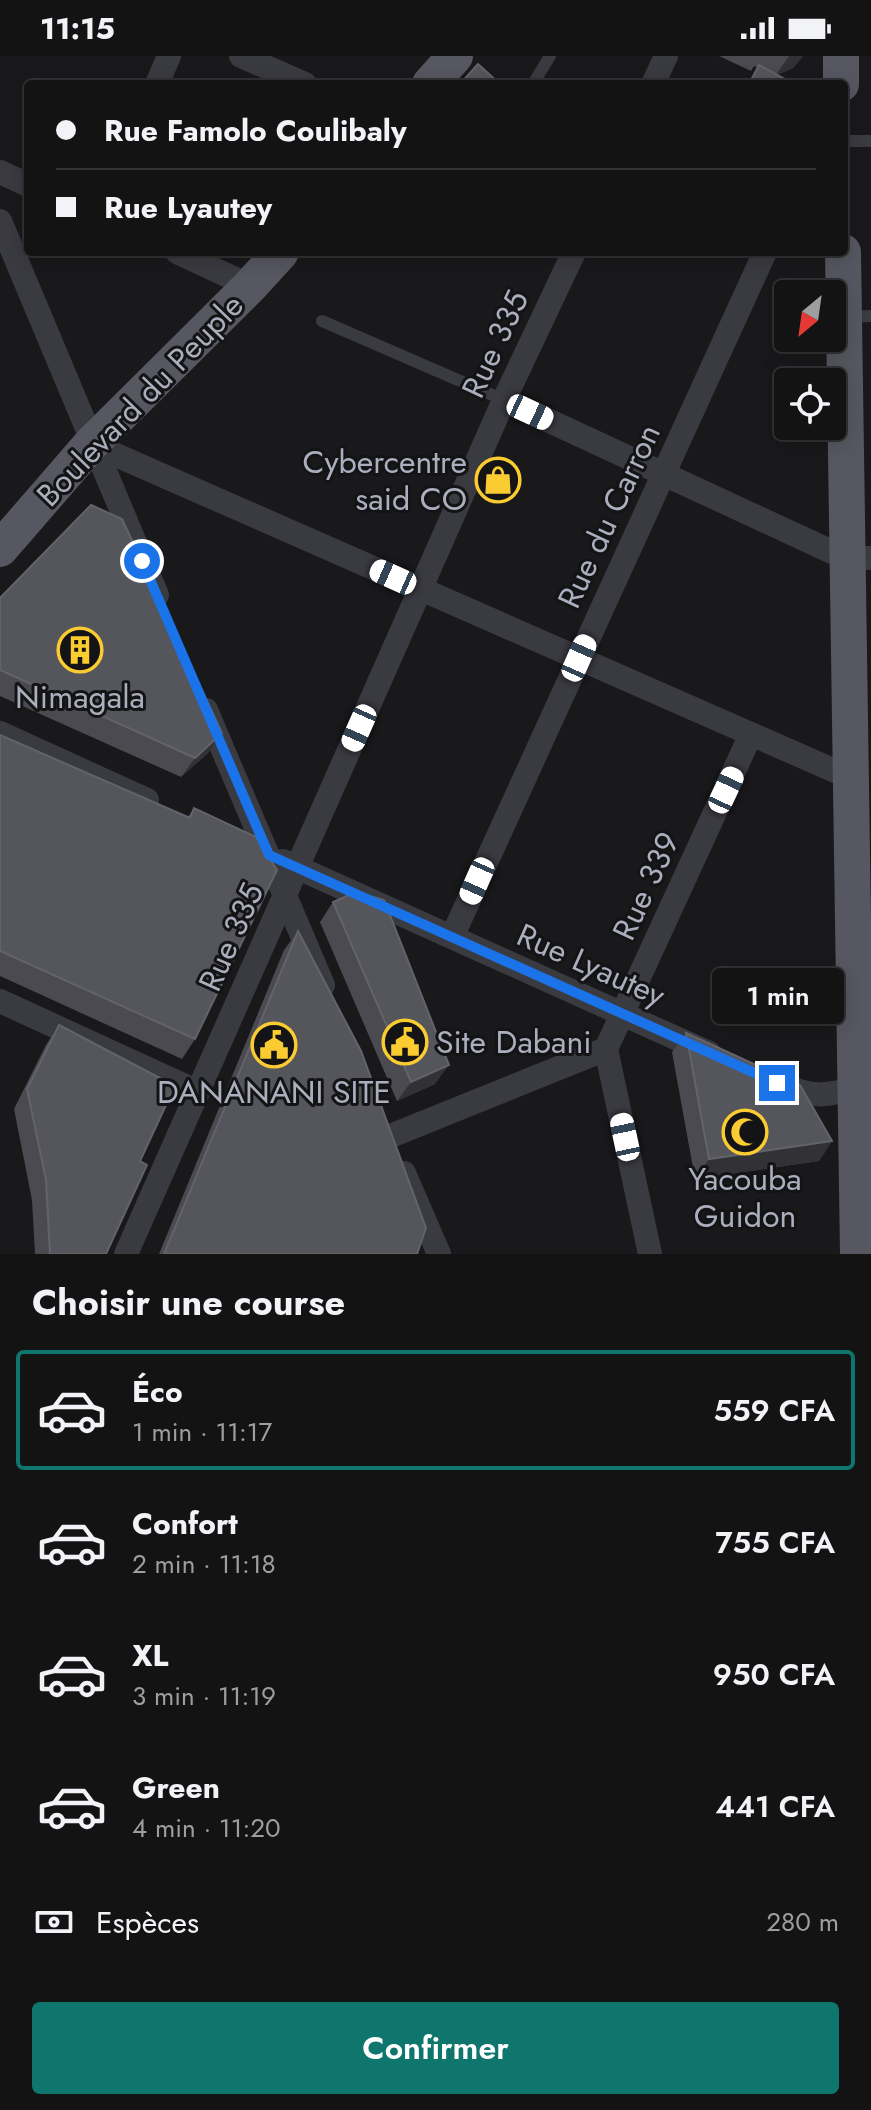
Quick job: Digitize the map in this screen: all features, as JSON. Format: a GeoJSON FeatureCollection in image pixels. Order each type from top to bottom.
{"type":"FeatureCollection","features":[{"type":"Feature","properties":{"kind":"main road"},"geometry":{"type":"LineString","coordinates":[[434,80],[455,56]]}},
{"type":"Feature","properties":{"kind":"main road"},"geometry":{"type":"LineString","coordinates":[[841,56],[841,80]]}},
{"type":"Feature","properties":{"kind":"main road","name":"Boulevard du Peuple"},"geometry":{"type":"LineString","coordinates":[[0,549],[91,444],[277,256]]}},
{"type":"Feature","properties":{"kind":"main road"},"geometry":{"type":"LineString","coordinates":[[844,256],[857,317],[861,734],[851,778],[862,1087],[858,1254]]}},
{"type":"Feature","properties":{"kind":"street"},"geometry":{"type":"LineString","coordinates":[[159,80],[169,56]]}},
{"type":"Feature","properties":{"kind":"street"},"geometry":{"type":"LineString","coordinates":[[241,56],[296,80]]}},
{"type":"Feature","properties":{"kind":"street"},"geometry":{"type":"LineString","coordinates":[[655,80],[666,56]]}},
{"type":"Feature","properties":{"kind":"street"},"geometry":{"type":"LineString","coordinates":[[0,172],[24,183]]}},
{"type":"Feature","properties":{"kind":"street"},"geometry":{"type":"LineString","coordinates":[[0,221],[167,620]]}},
{"type":"Feature","properties":{"kind":"street"},"geometry":{"type":"LineString","coordinates":[[186,256],[250,286]]}},
{"type":"Feature","properties":{"kind":"street","name":"Rue 335"},"geometry":{"type":"LineString","coordinates":[[126,1254],[504,400],[572,256]]}},
{"type":"Feature","properties":{"kind":"street","name":"Rue du Carron"},"geometry":{"type":"LineString","coordinates":[[452,937],[763,256]]}},
{"type":"Feature","properties":{"kind":"street"},"geometry":{"type":"LineString","coordinates":[[504,400],[663,474],[858,558]]}},
{"type":"Feature","properties":{"kind":"street"},"geometry":{"type":"LineString","coordinates":[[91,444],[851,778]]}},
{"type":"Feature","properties":{"kind":"street"},"geometry":{"type":"LineString","coordinates":[[199,693],[333,1009]]}},
{"type":"Feature","properties":{"kind":"street"},"geometry":{"type":"LineString","coordinates":[[0,733],[170,810]]}},
{"type":"Feature","properties":{"kind":"street","name":"Rue 339"},"geometry":{"type":"LineString","coordinates":[[606,1049],[751,734]]}},
{"type":"Feature","properties":{"kind":"street","name":"Rue Lyautey"},"geometry":{"type":"LineString","coordinates":[[240,842],[803,1095],[862,1087]]}},
{"type":"Feature","properties":{"kind":"street"},"geometry":{"type":"LineString","coordinates":[[0,1001],[198,1092]]}},
{"type":"Feature","properties":{"kind":"street"},"geometry":{"type":"LineString","coordinates":[[437,1252],[385,1130],[606,1049],[650,1254]]}},
{"type":"Feature","properties":{"kind":"lane"},"geometry":{"type":"LineString","coordinates":[[535,80],[550,56]]}},
{"type":"Feature","properties":{"kind":"lane"},"geometry":{"type":"LineString","coordinates":[[848,141],[871,141]]}},
{"type":"Feature","properties":{"kind":"lane"},"geometry":{"type":"LineString","coordinates":[[322,321],[504,400]]}},
{"type":"Feature","properties":{"kind":"building"},"geometry":{"type":"Polygon","coordinates":[[[478,64],[496,80],[464,80],[478,64]]]}},
{"type":"Feature","properties":{"kind":"building"},"geometry":{"type":"Polygon","coordinates":[[[759,65],[787,80],[751,80],[759,65]]]}},
{"type":"Feature","properties":{"kind":"building","name":"Nimagala"},"geometry":{"type":"Polygon","coordinates":[[[91,505],[122,519],[222,733],[195,758],[0,670],[0,598],[91,505]]]}},
{"type":"Feature","properties":{"kind":"building"},"geometry":{"type":"Polygon","coordinates":[[[0,735],[190,818],[194,808],[256,837],[277,870],[195,1039],[0,951],[0,735]]]}},
{"type":"Feature","properties":{"kind":"building"},"geometry":{"type":"Polygon","coordinates":[[[356,892],[384,900],[449,1065],[411,1082],[333,902],[356,892]]]}},
{"type":"Feature","properties":{"kind":"building"},"geometry":{"type":"Polygon","coordinates":[[[298,931],[361,1051],[426,1228],[417,1254],[164,1254],[298,931]]]}},
{"type":"Feature","properties":{"kind":"building"},"geometry":{"type":"Polygon","coordinates":[[[59,1025],[175,1086],[140,1161],[147,1165],[106,1254],[50,1254],[46,1180],[27,1089],[59,1025]]]}},
{"type":"Feature","properties":{"kind":"building","name":"Yacouba Guidon"},"geometry":{"type":"Polygon","coordinates":[[[686,1033],[800,1085],[832,1141],[709,1159],[686,1033]]]}},
{"type":"Feature","properties":{"kind":"place","name":"Cybercentre said CO"},"geometry":{"type":"Point","coordinates":[498,480]}},
{"type":"Feature","properties":{"kind":"place","name":"Nimagala"},"geometry":{"type":"Point","coordinates":[80,650]}},
{"type":"Feature","properties":{"kind":"place","name":"Site Dabani"},"geometry":{"type":"Point","coordinates":[405,1042]}},
{"type":"Feature","properties":{"kind":"place","name":"DANANANI SITE"},"geometry":{"type":"Point","coordinates":[274,1045]}},
{"type":"Feature","properties":{"kind":"place","name":"Yacouba Guidon"},"geometry":{"type":"Point","coordinates":[745,1132]}},
{"type":"Feature","properties":{"kind":"route"},"geometry":{"type":"LineString","coordinates":[[142,561],[269,855],[777,1083]]}}]}
